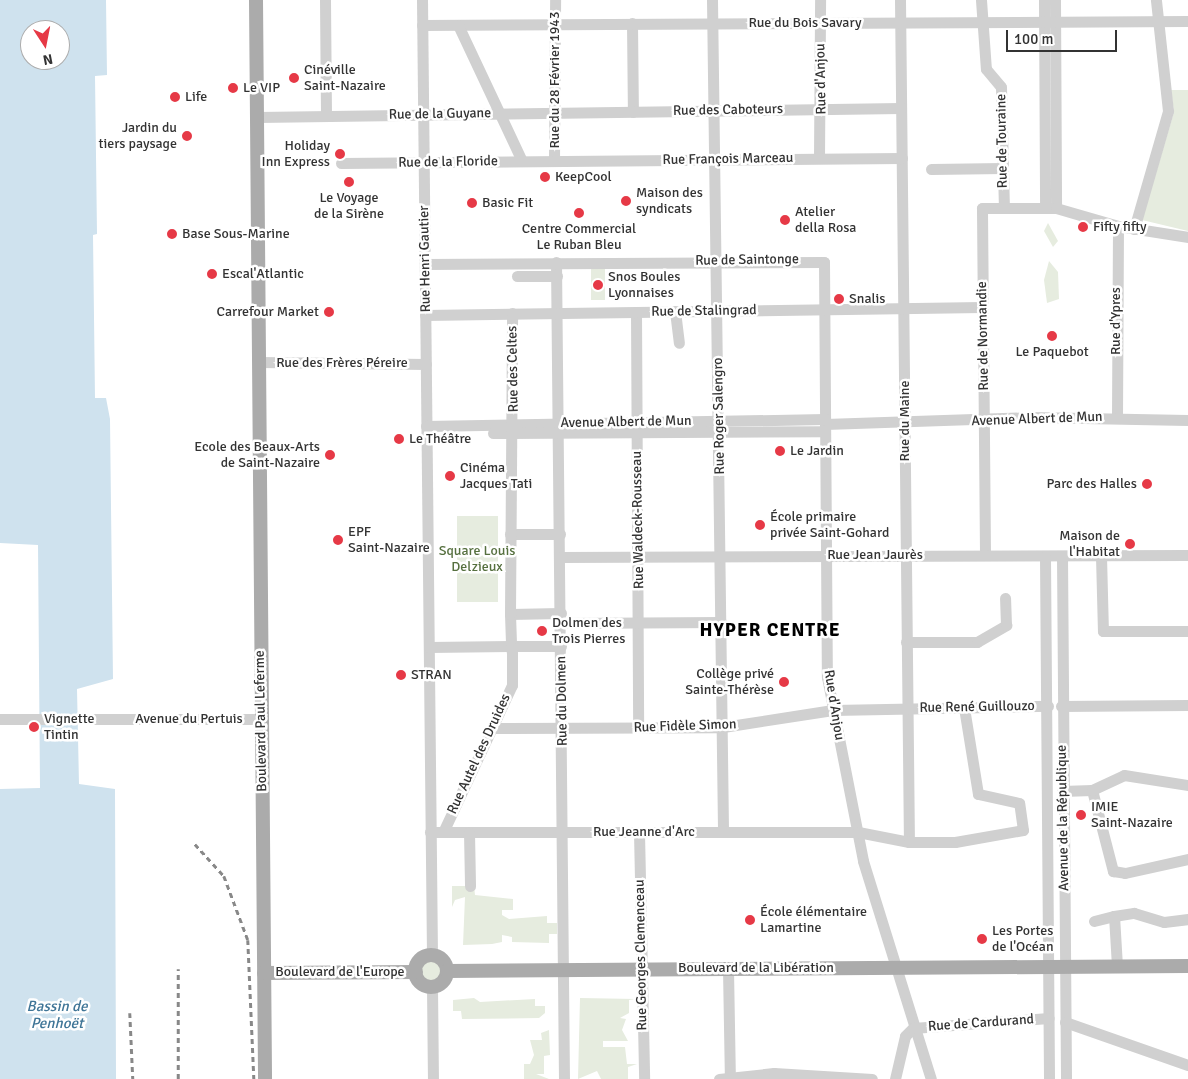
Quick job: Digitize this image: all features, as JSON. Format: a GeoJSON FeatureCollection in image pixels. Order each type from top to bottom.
{"type":"FeatureCollection","features":[{"type":"Feature","properties":{"kind":"main road","name":"Boulevard Paul Leferme"},"geometry":{"type":"LineString","coordinates":[[256,0],[265,1079]]}},
{"type":"Feature","properties":{"kind":"main road"},"geometry":{"type":"LineString","coordinates":[[432,955],[441,958],[447,971],[441,984],[432,987],[423,984],[416,972],[420,960],[432,955]]}},
{"type":"Feature","properties":{"kind":"main road","name":"Boulevard de la Libération"},"geometry":{"type":"LineString","coordinates":[[447,971],[1188,966]]}},
{"type":"Feature","properties":{"kind":"main road","name":"Boulevard de l'Europe"},"geometry":{"type":"LineString","coordinates":[[264,973],[416,972]]}},
{"type":"Feature","properties":{"kind":"street"},"geometry":{"type":"LineString","coordinates":[[325,0],[326,115]]}},
{"type":"Feature","properties":{"kind":"street","name":"Rue Henri Gautier"},"geometry":{"type":"LineString","coordinates":[[422,0],[432,955]]}},
{"type":"Feature","properties":{"kind":"street","name":"Rue du 28 Février 1943"},"geometry":{"type":"LineString","coordinates":[[554,161],[555,0]]}},
{"type":"Feature","properties":{"kind":"street","name":"Rue Roger Salengro"},"geometry":{"type":"LineString","coordinates":[[712,0],[718,311],[723,832]]}},
{"type":"Feature","properties":{"kind":"street","name":"Rue d'Anjou"},"geometry":{"type":"LineString","coordinates":[[819,158],[820,0]]}},
{"type":"Feature","properties":{"kind":"street","name":"Rue du Maine"},"geometry":{"type":"LineString","coordinates":[[900,0],[909,842]]}},
{"type":"Feature","properties":{"kind":"street","name":"Rue de Touraine"},"geometry":{"type":"LineString","coordinates":[[981,0],[986,69],[1001,86],[1004,208]]}},
{"type":"Feature","properties":{"kind":"street"},"geometry":{"type":"LineString","coordinates":[[1044,0],[1050,22]]}},
{"type":"Feature","properties":{"kind":"street"},"geometry":{"type":"LineString","coordinates":[[1050,208],[1050,22],[1055,0]]}},
{"type":"Feature","properties":{"kind":"street"},"geometry":{"type":"LineString","coordinates":[[1134,229],[1168,111],[1156,0]]}},
{"type":"Feature","properties":{"kind":"street","name":"Rue du Bois Savary"},"geometry":{"type":"LineString","coordinates":[[422,25],[1188,21]]}},
{"type":"Feature","properties":{"kind":"street"},"geometry":{"type":"LineString","coordinates":[[632,24],[633,112]]}},
{"type":"Feature","properties":{"kind":"street"},"geometry":{"type":"LineString","coordinates":[[458,25],[522,161]]}},
{"type":"Feature","properties":{"kind":"street","name":"Rue des Caboteurs"},"geometry":{"type":"LineString","coordinates":[[554,112],[902,108]]}},
{"type":"Feature","properties":{"kind":"street","name":"Rue de la Guyane"},"geometry":{"type":"LineString","coordinates":[[258,117],[554,112]]}},
{"type":"Feature","properties":{"kind":"street","name":"Rue François Marceau"},"geometry":{"type":"LineString","coordinates":[[554,161],[902,158]]}},
{"type":"Feature","properties":{"kind":"street","name":"Rue de la Floride"},"geometry":{"type":"LineString","coordinates":[[341,163],[554,161]]}},
{"type":"Feature","properties":{"kind":"street"},"geometry":{"type":"LineString","coordinates":[[931,169],[1003,168]]}},
{"type":"Feature","properties":{"kind":"street","name":"Rue de Normandie"},"geometry":{"type":"LineString","coordinates":[[985,554],[982,208],[1004,208]]}},
{"type":"Feature","properties":{"kind":"street"},"geometry":{"type":"LineString","coordinates":[[1004,208],[1050,208],[1118,226],[1188,237]]}},
{"type":"Feature","properties":{"kind":"street","name":"Rue d'Ypres"},"geometry":{"type":"LineString","coordinates":[[1117,417],[1118,226]]}},
{"type":"Feature","properties":{"kind":"street","name":"Rue d'Anjou"},"geometry":{"type":"LineString","coordinates":[[818,260],[824,262],[821,309],[825,425],[827,677],[858,832],[894,967],[931,1079]]}},
{"type":"Feature","properties":{"kind":"street","name":"Rue de Saintonge"},"geometry":{"type":"LineString","coordinates":[[425,264],[818,260]]}},
{"type":"Feature","properties":{"kind":"street","name":"Rue du Dolmen"},"geometry":{"type":"LineString","coordinates":[[556,262],[563,728],[564,1079]]}},
{"type":"Feature","properties":{"kind":"street"},"geometry":{"type":"LineString","coordinates":[[517,276],[557,276]]}},
{"type":"Feature","properties":{"kind":"street","name":"Rue de Stalingrad"},"geometry":{"type":"LineString","coordinates":[[425,315],[904,308],[982,313]]}},
{"type":"Feature","properties":{"kind":"street"},"geometry":{"type":"LineString","coordinates":[[676,311],[679,343]]}},
{"type":"Feature","properties":{"kind":"street","name":"Rue Waldeck-Rousseau"},"geometry":{"type":"LineString","coordinates":[[636,312],[639,557],[638,728]]}},
{"type":"Feature","properties":{"kind":"street","name":"Rue des Celtes"},"geometry":{"type":"LineString","coordinates":[[510,534],[512,313]]}},
{"type":"Feature","properties":{"kind":"street","name":"Rue des Frères Péreire"},"geometry":{"type":"LineString","coordinates":[[259,362],[426,364]]}},
{"type":"Feature","properties":{"kind":"street","name":"Avenue Albert de Mun"},"geometry":{"type":"LineString","coordinates":[[426,430],[825,425],[984,419],[1117,417],[1127,421],[1188,420]]}},
{"type":"Feature","properties":{"kind":"street"},"geometry":{"type":"LineString","coordinates":[[510,534],[560,534]]}},
{"type":"Feature","properties":{"kind":"street","name":"Rue Autel des Druides"},"geometry":{"type":"LineString","coordinates":[[443,832],[512,685],[510,534]]}},
{"type":"Feature","properties":{"kind":"street","name":"Rue Jean Jaurès"},"geometry":{"type":"LineString","coordinates":[[560,558],[985,554],[1062,556],[1188,555]]}},
{"type":"Feature","properties":{"kind":"street","name":"Avenue de la République"},"geometry":{"type":"LineString","coordinates":[[1042,555],[1048,706],[1042,966],[1049,1018],[1049,1079]]}},
{"type":"Feature","properties":{"kind":"street","name":"Avenue de la République"},"geometry":{"type":"LineString","coordinates":[[1062,556],[1061,706],[1066,1079]]}},
{"type":"Feature","properties":{"kind":"street"},"geometry":{"type":"LineString","coordinates":[[1101,556],[1103,631],[1188,631]]}},
{"type":"Feature","properties":{"kind":"street"},"geometry":{"type":"LineString","coordinates":[[906,642],[978,642],[1006,625],[1005,598]]}},
{"type":"Feature","properties":{"kind":"street"},"geometry":{"type":"LineString","coordinates":[[510,614],[639,622],[721,622]]}},
{"type":"Feature","properties":{"kind":"street"},"geometry":{"type":"LineString","coordinates":[[429,647],[561,646]]}},
{"type":"Feature","properties":{"kind":"street"},"geometry":{"type":"LineString","coordinates":[[1061,706],[1188,705]]}},
{"type":"Feature","properties":{"kind":"street","name":"Rue René Guillouzo"},"geometry":{"type":"LineString","coordinates":[[907,708],[1048,706]]}},
{"type":"Feature","properties":{"kind":"street","name":"Rue Fidèle Simon"},"geometry":{"type":"LineString","coordinates":[[491,728],[723,726],[833,710],[907,708]]}},
{"type":"Feature","properties":{"kind":"street","name":"Rue Jeanne d'Arc"},"geometry":{"type":"LineString","coordinates":[[430,832],[858,832],[909,842],[956,842],[1023,830],[1019,803],[978,794],[964,708]]}},
{"type":"Feature","properties":{"kind":"street","name":"Avenue du Pertuis"},"geometry":{"type":"LineString","coordinates":[[0,719],[261,719]]}},
{"type":"Feature","properties":{"kind":"street"},"geometry":{"type":"LineString","coordinates":[[1062,792],[1092,790],[1124,775],[1188,786]]}},
{"type":"Feature","properties":{"kind":"street"},"geometry":{"type":"LineString","coordinates":[[1092,790],[1108,866],[1118,873],[1188,859]]}},
{"type":"Feature","properties":{"kind":"street"},"geometry":{"type":"LineString","coordinates":[[470,832],[470,886]]}},
{"type":"Feature","properties":{"kind":"street","name":"Rue Georges Clemenceau"},"geometry":{"type":"LineString","coordinates":[[639,832],[644,1079]]}},
{"type":"Feature","properties":{"kind":"street"},"geometry":{"type":"LineString","coordinates":[[1094,921],[1134,913],[1164,922],[1188,919]]}},
{"type":"Feature","properties":{"kind":"street"},"geometry":{"type":"LineString","coordinates":[[1114,916],[1117,966]]}},
{"type":"Feature","properties":{"kind":"street"},"geometry":{"type":"LineString","coordinates":[[728,969],[726,1078],[872,1079]]}},
{"type":"Feature","properties":{"kind":"street"},"geometry":{"type":"LineString","coordinates":[[432,987],[432,1079]]}},
{"type":"Feature","properties":{"kind":"street","name":"Rue de Cardurand"},"geometry":{"type":"LineString","coordinates":[[914,1028],[1049,1018]]}},
{"type":"Feature","properties":{"kind":"street"},"geometry":{"type":"LineString","coordinates":[[1064,1022],[1188,1065]]}},
{"type":"Feature","properties":{"kind":"street"},"geometry":{"type":"LineString","coordinates":[[895,1079],[905,1036],[914,1028]]}},
{"type":"Feature","properties":{"kind":"green space"},"geometry":{"type":"Polygon","coordinates":[[[1171,90],[1188,90],[1188,231],[1142,220],[1174,112],[1171,90]]]}},
{"type":"Feature","properties":{"kind":"green space"},"geometry":{"type":"Polygon","coordinates":[[[1048,223],[1058,241],[1053,247],[1044,231],[1048,223]]]}},
{"type":"Feature","properties":{"kind":"green space"},"geometry":{"type":"Polygon","coordinates":[[[1049,261],[1058,272],[1059,299],[1047,303],[1044,280],[1049,261]]]}},
{"type":"Feature","properties":{"kind":"green space","name":"Snos Boules Lyonnaises"},"geometry":{"type":"Polygon","coordinates":[[[591,269],[605,269],[605,300],[591,300],[591,269]]]}},
{"type":"Feature","properties":{"kind":"green space","name":"Square Louis Delzieux"},"geometry":{"type":"Polygon","coordinates":[[[457,516],[498,516],[498,602],[457,602],[457,516]]]}},
{"type":"Feature","properties":{"kind":"green space"},"geometry":{"type":"Polygon","coordinates":[[[452,886],[474,886],[475,895],[513,899],[513,910],[502,910],[502,915],[509,919],[547,916],[547,923],[557,923],[557,934],[549,934],[549,943],[512,942],[512,937],[502,935],[502,942],[463,945],[465,897],[455,900],[452,907],[452,886]]]}},
{"type":"Feature","properties":{"kind":"green space"},"geometry":{"type":"Polygon","coordinates":[[[428,960],[436,960],[443,967],[443,975],[436,982],[428,982],[421,975],[421,967],[428,960]]]}},
{"type":"Feature","properties":{"kind":"green space"},"geometry":{"type":"Polygon","coordinates":[[[474,998],[480,1002],[535,999],[535,1006],[545,1006],[545,1013],[539,1018],[462,1019],[461,1011],[453,1011],[453,1000],[474,998]]]}},
{"type":"Feature","properties":{"kind":"green space"},"geometry":{"type":"Polygon","coordinates":[[[580,998],[636,999],[629,1000],[629,1013],[620,1018],[626,1019],[622,1030],[628,1041],[603,1041],[603,1047],[625,1047],[627,1064],[637,1064],[628,1067],[628,1079],[601,1079],[597,1071],[578,1079],[580,998]]]}},
{"type":"Feature","properties":{"kind":"green space"},"geometry":{"type":"Polygon","coordinates":[[[549,1030],[550,1055],[544,1056],[544,1074],[536,1074],[549,1079],[524,1079],[524,1064],[530,1064],[534,1055],[530,1040],[542,1040],[541,1033],[549,1030]]]}},
{"type":"Feature","properties":{"kind":"water","name":"Bassin de Penhoët"},"geometry":{"type":"Polygon","coordinates":[[[0,0],[106,0],[107,75],[95,76],[97,234],[93,235],[95,398],[106,398],[110,419],[113,679],[77,689],[79,784],[115,789],[116,1079],[0,1079],[0,789],[40,788],[38,545],[0,543],[0,0]]]}},
{"type":"Feature","properties":{"kind":"railway"},"geometry":{"type":"LineString","coordinates":[[195,844],[224,876],[248,940],[254,1079]]}},
{"type":"Feature","properties":{"kind":"railway"},"geometry":{"type":"LineString","coordinates":[[178,969],[178,1079]]}},
{"type":"Feature","properties":{"kind":"railway"},"geometry":{"type":"LineString","coordinates":[[130,1013],[133,1079]]}},
{"type":"Feature","properties":{"kind":"place","name":"Cinéville Saint-Nazaire"},"geometry":{"type":"Point","coordinates":[294,78]}},
{"type":"Feature","properties":{"kind":"place","name":"Le VIP"},"geometry":{"type":"Point","coordinates":[233,88]}},
{"type":"Feature","properties":{"kind":"place","name":"Life"},"geometry":{"type":"Point","coordinates":[175,97]}},
{"type":"Feature","properties":{"kind":"place","name":"Jardin du tiers paysage"},"geometry":{"type":"Point","coordinates":[187,136]}},
{"type":"Feature","properties":{"kind":"place","name":"Holiday Inn Express"},"geometry":{"type":"Point","coordinates":[340,154]}},
{"type":"Feature","properties":{"kind":"place","name":"KeepCool"},"geometry":{"type":"Point","coordinates":[545,177]}},
{"type":"Feature","properties":{"kind":"place","name":"Le Voyage de la Sirène"},"geometry":{"type":"Point","coordinates":[349,182]}},
{"type":"Feature","properties":{"kind":"place","name":"Maison des syndicats"},"geometry":{"type":"Point","coordinates":[626,201]}},
{"type":"Feature","properties":{"kind":"place","name":"Basic Fit"},"geometry":{"type":"Point","coordinates":[472,203]}},
{"type":"Feature","properties":{"kind":"place","name":"Centre Commercial Le Ruban Bleu"},"geometry":{"type":"Point","coordinates":[579,213]}},
{"type":"Feature","properties":{"kind":"place","name":"Atelier della Rosa"},"geometry":{"type":"Point","coordinates":[785,220]}},
{"type":"Feature","properties":{"kind":"place","name":"Fifty fifty"},"geometry":{"type":"Point","coordinates":[1083,227]}},
{"type":"Feature","properties":{"kind":"place","name":"Base Sous-Marine"},"geometry":{"type":"Point","coordinates":[172,234]}},
{"type":"Feature","properties":{"kind":"place","name":"Escal'Atlantic"},"geometry":{"type":"Point","coordinates":[212,274]}},
{"type":"Feature","properties":{"kind":"place","name":"Snos Boules Lyonnaises"},"geometry":{"type":"Point","coordinates":[598,285]}},
{"type":"Feature","properties":{"kind":"place","name":"Snalis"},"geometry":{"type":"Point","coordinates":[839,299]}},
{"type":"Feature","properties":{"kind":"place","name":"Carrefour Market"},"geometry":{"type":"Point","coordinates":[329,312]}},
{"type":"Feature","properties":{"kind":"place","name":"Le Paquebot"},"geometry":{"type":"Point","coordinates":[1052,336]}},
{"type":"Feature","properties":{"kind":"place","name":"Le Théâtre"},"geometry":{"type":"Point","coordinates":[399,439]}},
{"type":"Feature","properties":{"kind":"place","name":"Le Jardin"},"geometry":{"type":"Point","coordinates":[780,451]}},
{"type":"Feature","properties":{"kind":"place","name":"Ecole des Beaux-Arts de Saint-Nazaire"},"geometry":{"type":"Point","coordinates":[330,455]}},
{"type":"Feature","properties":{"kind":"place","name":"Cinéma Jacques Tati"},"geometry":{"type":"Point","coordinates":[450,476]}},
{"type":"Feature","properties":{"kind":"place","name":"Parc des Halles"},"geometry":{"type":"Point","coordinates":[1147,484]}},
{"type":"Feature","properties":{"kind":"place","name":"École primaire privée Saint-Gohard"},"geometry":{"type":"Point","coordinates":[760,525]}},
{"type":"Feature","properties":{"kind":"place","name":"EPF Saint-Nazaire"},"geometry":{"type":"Point","coordinates":[338,540]}},
{"type":"Feature","properties":{"kind":"place","name":"Maison de l'Habitat"},"geometry":{"type":"Point","coordinates":[1130,544]}},
{"type":"Feature","properties":{"kind":"place","name":"Dolmen des Trois Pierres"},"geometry":{"type":"Point","coordinates":[542,631]}},
{"type":"Feature","properties":{"kind":"place","name":"STRAN"},"geometry":{"type":"Point","coordinates":[401,675]}},
{"type":"Feature","properties":{"kind":"place","name":"Collège privé Sainte-Thérèse"},"geometry":{"type":"Point","coordinates":[784,682]}},
{"type":"Feature","properties":{"kind":"place","name":"Vignette Tintin"},"geometry":{"type":"Point","coordinates":[34,727]}},
{"type":"Feature","properties":{"kind":"place","name":"IMIE Saint-Nazaire"},"geometry":{"type":"Point","coordinates":[1081,815]}},
{"type":"Feature","properties":{"kind":"place","name":"École élémentaire Lamartine"},"geometry":{"type":"Point","coordinates":[750,920]}},
{"type":"Feature","properties":{"kind":"place","name":"Les Portes de l'Océan"},"geometry":{"type":"Point","coordinates":[982,939]}},
{"type":"Feature","properties":{"kind":"district","name":"HYPER CENTRE"},"geometry":{"type":"Point","coordinates":[770,631]}}]}
